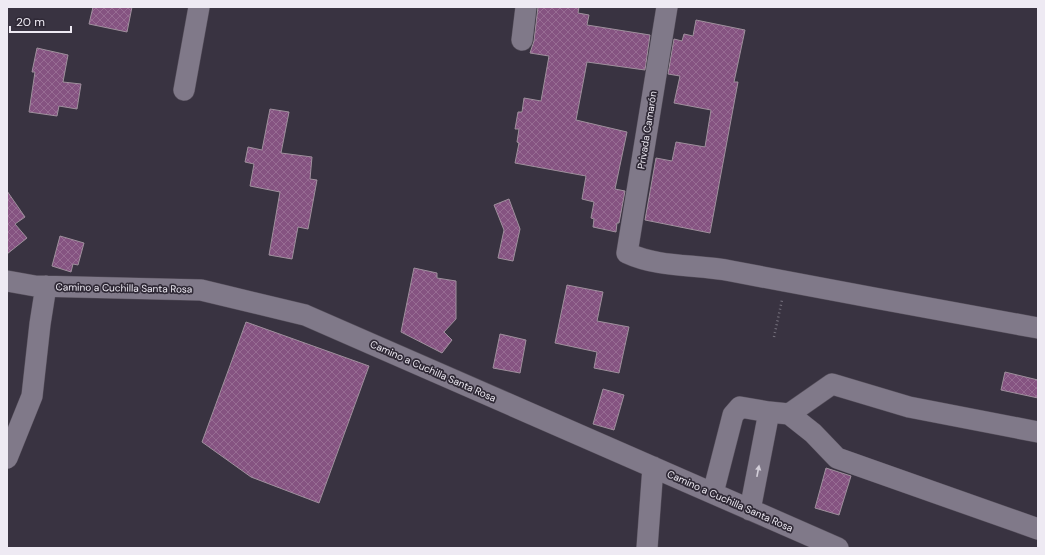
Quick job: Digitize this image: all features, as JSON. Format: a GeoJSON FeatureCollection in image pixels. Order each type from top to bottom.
{"type":"FeatureCollection","features":[{"type":"Feature","properties":{"kind":"street"},"geometry":{"type":"LineString","coordinates":[[184,90],[200,7]]}},
{"type":"Feature","properties":{"kind":"street"},"geometry":{"type":"LineString","coordinates":[[522,40],[526,7]]}},
{"type":"Feature","properties":{"kind":"street","name":"Privada Camarón"},"geometry":{"type":"LineString","coordinates":[[667,7],[627,253],[639,259],[673,265],[729,270],[785,282]]}},
{"type":"Feature","properties":{"kind":"street","name":"Camino a Cuchilla Santa Rosa"},"geometry":{"type":"LineString","coordinates":[[7,281],[35,286],[201,290],[305,315],[838,548]]}},
{"type":"Feature","properties":{"kind":"street"},"geometry":{"type":"LineString","coordinates":[[785,282],[1038,328]]}},
{"type":"Feature","properties":{"kind":"street"},"geometry":{"type":"LineString","coordinates":[[7,458],[32,396],[46,286]]}},
{"type":"Feature","properties":{"kind":"street"},"geometry":{"type":"LineString","coordinates":[[750,510],[779,413],[832,384],[910,406],[1038,432]]}},
{"type":"Feature","properties":{"kind":"street"},"geometry":{"type":"LineString","coordinates":[[713,493],[733,415],[740,407],[779,413],[812,433],[837,458],[1038,529]]}},
{"type":"Feature","properties":{"kind":"street"},"geometry":{"type":"LineString","coordinates":[[646,548],[653,467]]}},
{"type":"Feature","properties":{"kind":"path"},"geometry":{"type":"LineString","coordinates":[[774,337],[785,282]]}},
{"type":"Feature","properties":{"kind":"building"},"geometry":{"type":"Polygon","coordinates":[[[93,7],[132,7],[127,32],[89,24],[93,7]]]}},
{"type":"Feature","properties":{"kind":"building"},"geometry":{"type":"Polygon","coordinates":[[[538,7],[579,7],[578,13],[589,15],[587,25],[650,35],[645,70],[587,62],[576,120],[627,132],[615,189],[625,191],[616,232],[593,227],[594,219],[591,218],[594,202],[582,199],[586,176],[515,163],[519,143],[517,142],[519,129],[515,129],[518,112],[522,112],[524,98],[541,101],[549,56],[530,53],[534,41],[538,7]]]}},
{"type":"Feature","properties":{"kind":"building"},"geometry":{"type":"Polygon","coordinates":[[[696,20],[745,30],[734,82],[738,82],[710,233],[645,220],[656,158],[672,161],[676,142],[705,147],[711,110],[674,103],[680,76],[668,74],[674,39],[682,41],[684,34],[693,36],[696,20]]]}},
{"type":"Feature","properties":{"kind":"building"},"geometry":{"type":"Polygon","coordinates":[[[37,48],[68,55],[63,82],[81,84],[77,109],[59,106],[57,116],[29,112],[35,72],[32,72],[37,48]]]}},
{"type":"Feature","properties":{"kind":"building"},"geometry":{"type":"Polygon","coordinates":[[[270,109],[289,112],[281,153],[312,157],[310,179],[317,180],[308,229],[298,227],[292,259],[269,255],[280,192],[250,186],[254,164],[245,162],[248,147],[262,150],[270,109]]]}},
{"type":"Feature","properties":{"kind":"building"},"geometry":{"type":"Polygon","coordinates":[[[7,191],[25,217],[15,224],[27,238],[7,254],[7,191]]]}},
{"type":"Feature","properties":{"kind":"building"},"geometry":{"type":"Polygon","coordinates":[[[509,199],[520,229],[513,261],[498,258],[504,230],[494,205],[509,199]]]}},
{"type":"Feature","properties":{"kind":"building"},"geometry":{"type":"Polygon","coordinates":[[[60,236],[84,243],[78,265],[73,264],[71,272],[52,266],[60,236]]]}},
{"type":"Feature","properties":{"kind":"building"},"geometry":{"type":"Polygon","coordinates":[[[414,268],[437,273],[437,278],[456,281],[456,319],[444,332],[452,340],[442,353],[401,332],[414,268]]]}},
{"type":"Feature","properties":{"kind":"building"},"geometry":{"type":"Polygon","coordinates":[[[567,285],[603,292],[597,321],[629,327],[619,373],[594,368],[597,352],[555,343],[567,285]]]}},
{"type":"Feature","properties":{"kind":"building"},"geometry":{"type":"Polygon","coordinates":[[[246,322],[369,366],[319,503],[251,477],[202,442],[246,322]]]}},
{"type":"Feature","properties":{"kind":"building"},"geometry":{"type":"Polygon","coordinates":[[[500,334],[526,340],[520,373],[493,368],[500,334]]]}},
{"type":"Feature","properties":{"kind":"building"},"geometry":{"type":"Polygon","coordinates":[[[1005,372],[1038,380],[1038,398],[1001,390],[1005,372]]]}},
{"type":"Feature","properties":{"kind":"building"},"geometry":{"type":"Polygon","coordinates":[[[603,389],[624,395],[614,430],[593,424],[603,389]]]}},
{"type":"Feature","properties":{"kind":"building"},"geometry":{"type":"Polygon","coordinates":[[[826,468],[851,476],[839,515],[815,508],[826,468]]]}}]}
